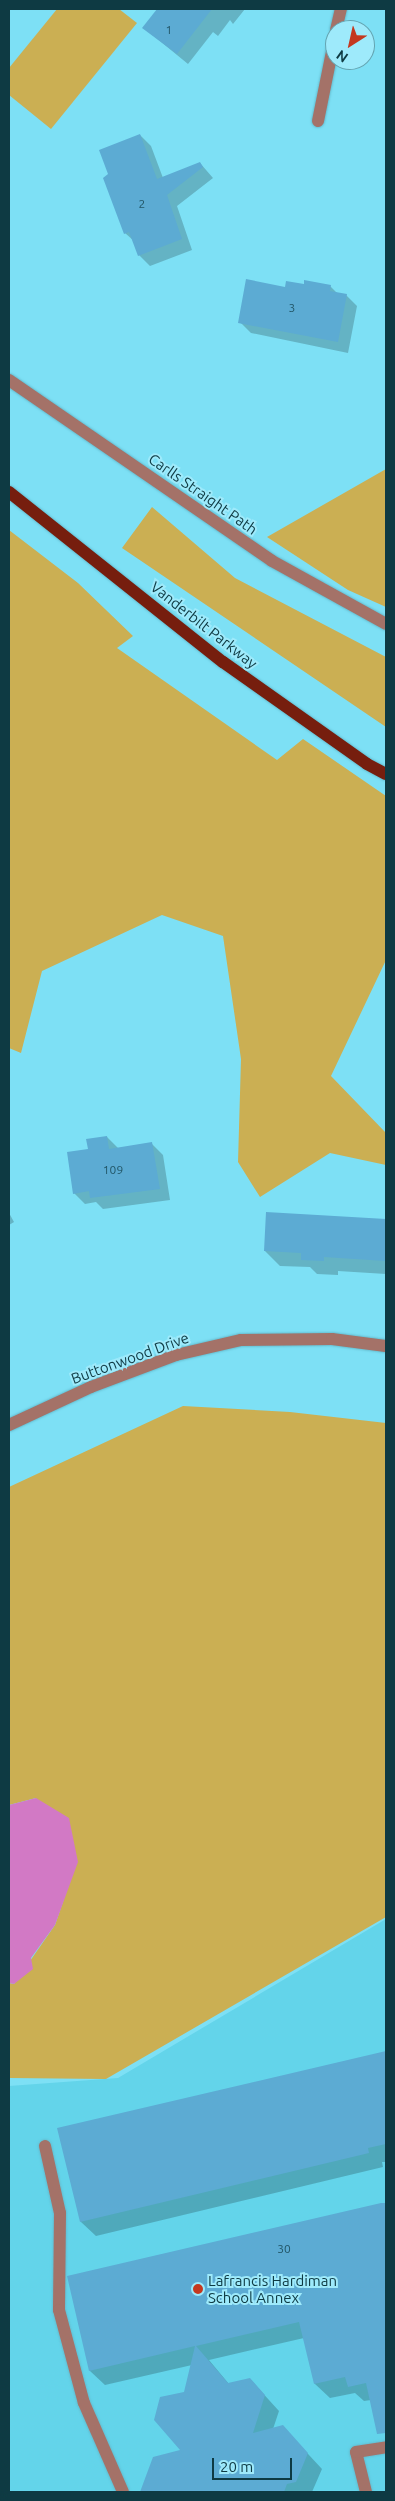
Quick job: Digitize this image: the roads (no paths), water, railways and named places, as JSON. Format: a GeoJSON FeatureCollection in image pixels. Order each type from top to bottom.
{"type":"FeatureCollection","features":[{"type":"Feature","properties":{"kind":"main road","name":"Vanderbilt Parkway"},"geometry":{"type":"LineString","coordinates":[[9,492],[223,662],[367,764],[386,774]]}},
{"type":"Feature","properties":{"kind":"street"},"geometry":{"type":"LineString","coordinates":[[318,121],[328,70]]}},
{"type":"Feature","properties":{"kind":"street","name":"Carlls Straight Path"},"geometry":{"type":"LineString","coordinates":[[9,380],[272,561],[386,624]]}},
{"type":"Feature","properties":{"kind":"street","name":"Buttonwood Drive"},"geometry":{"type":"LineString","coordinates":[[9,1425],[91,1387],[176,1355],[241,1340],[332,1340],[386,1346]]}},
{"type":"Feature","properties":{"kind":"street"},"geometry":{"type":"LineString","coordinates":[[45,2146],[60,2213],[59,2310],[84,2403],[123,2492]]}},
{"type":"Feature","properties":{"kind":"street"},"geometry":{"type":"LineString","coordinates":[[366,2492],[356,2452],[386,2447]]}},
{"type":"Feature","properties":{"kind":"place","name":"Lafrancis Hardiman School Annex"},"geometry":{"type":"Point","coordinates":[198,2289]}}]}
